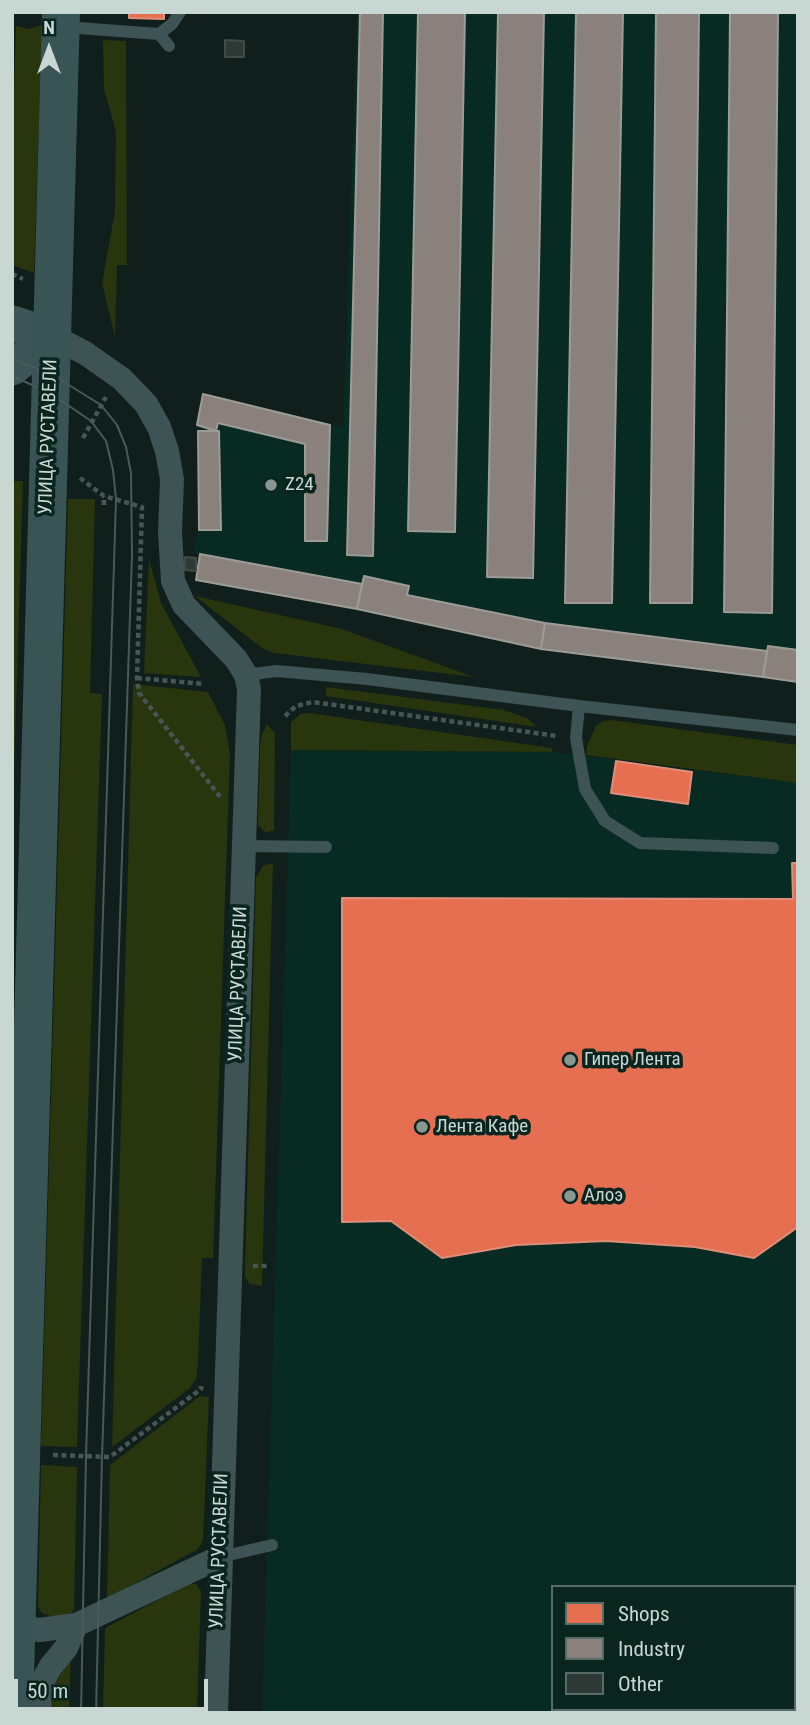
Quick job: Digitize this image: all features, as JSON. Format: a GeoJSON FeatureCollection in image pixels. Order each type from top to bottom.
{"type":"FeatureCollection","features":[{"type":"Feature","properties":{"kind":"main road","name":"УЛИЦА РУСТАВЕЛИ"},"geometry":{"type":"LineString","coordinates":[[14,1713],[16,1424],[61,20]]}},
{"type":"Feature","properties":{"kind":"main road"},"geometry":{"type":"LineString","coordinates":[[12,323],[52,336]]}},
{"type":"Feature","properties":{"kind":"main road"},"geometry":{"type":"LineString","coordinates":[[12,368],[52,336]]}},
{"type":"Feature","properties":{"kind":"street","name":"УЛИЦА РУСТАВЕЛИ"},"geometry":{"type":"LineString","coordinates":[[52,336],[85,353],[121,379],[146,404],[167,451],[172,480],[170,532],[173,581],[184,605],[236,659],[246,675],[249,704],[219,1557],[216,1713]]}},
{"type":"Feature","properties":{"kind":"street"},"geometry":{"type":"LineString","coordinates":[[16,1627],[40,1630],[76,1625],[219,1557]]}},
{"type":"Feature","properties":{"kind":"street"},"geometry":{"type":"LineString","coordinates":[[39,1713],[40,1686],[51,1666],[66,1648],[76,1625]]}},
{"type":"Feature","properties":{"kind":"lane"},"geometry":{"type":"LineString","coordinates":[[61,20],[93,27],[159,34],[172,24],[180,12]]}},
{"type":"Feature","properties":{"kind":"lane"},"geometry":{"type":"LineString","coordinates":[[159,34],[169,46]]}},
{"type":"Feature","properties":{"kind":"lane"},"geometry":{"type":"LineString","coordinates":[[246,675],[276,671],[367,679],[798,730]]}},
{"type":"Feature","properties":{"kind":"lane"},"geometry":{"type":"LineString","coordinates":[[579,706],[576,738],[585,789],[605,821],[640,843],[774,848]]}},
{"type":"Feature","properties":{"kind":"lane"},"geometry":{"type":"LineString","coordinates":[[244,846],[326,847]]}},
{"type":"Feature","properties":{"kind":"lane"},"geometry":{"type":"LineString","coordinates":[[219,1557],[272,1545]]}},
{"type":"Feature","properties":{"kind":"path"},"geometry":{"type":"LineString","coordinates":[[82,443],[84,433],[111,391]]}},
{"type":"Feature","properties":{"kind":"path"},"geometry":{"type":"LineString","coordinates":[[74,474],[104,496],[142,507],[137,678],[139,693],[228,807],[244,846]]}},
{"type":"Feature","properties":{"kind":"path"},"geometry":{"type":"LineString","coordinates":[[104,496],[104,505]]}},
{"type":"Feature","properties":{"kind":"path"},"geometry":{"type":"LineString","coordinates":[[137,678],[204,684]]}},
{"type":"Feature","properties":{"kind":"path"},"geometry":{"type":"LineString","coordinates":[[285,716],[296,706],[313,702],[576,738]]}},
{"type":"Feature","properties":{"kind":"path"},"geometry":{"type":"LineString","coordinates":[[50,1455],[110,1457],[201,1389],[201,1375]]}},
{"type":"Feature","properties":{"kind":"shaded area"},"geometry":{"type":"Polygon","coordinates":[[[357,12],[798,12],[798,682],[541,649],[357,609],[196,580],[200,554],[193,553],[199,530],[197,425],[203,394],[343,427],[357,12]]]}},
{"type":"Feature","properties":{"kind":"shaded area"},"geometry":{"type":"Polygon","coordinates":[[[291,750],[552,752],[798,783],[798,1713],[262,1713],[291,750]]]}},
{"type":"Feature","properties":{"kind":"green space"},"geometry":{"type":"Polygon","coordinates":[[[42,25],[34,273],[12,265],[16,26],[29,29],[42,25]]]}},
{"type":"Feature","properties":{"kind":"green space"},"geometry":{"type":"Polygon","coordinates":[[[103,40],[126,41],[127,265],[117,265],[115,337],[102,283],[115,211],[116,132],[104,89],[103,40]]]}},
{"type":"Feature","properties":{"kind":"green space"},"geometry":{"type":"Polygon","coordinates":[[[12,481],[23,481],[12,838],[12,481]]]}},
{"type":"Feature","properties":{"kind":"green space"},"geometry":{"type":"Polygon","coordinates":[[[68,499],[95,499],[90,693],[102,694],[77,1447],[41,1446],[68,499]]]}},
{"type":"Feature","properties":{"kind":"green space"},"geometry":{"type":"Polygon","coordinates":[[[149,559],[161,603],[201,677],[144,673],[149,559]]]}},
{"type":"Feature","properties":{"kind":"green space"},"geometry":{"type":"Polygon","coordinates":[[[195,596],[342,629],[474,677],[274,653],[262,648],[195,596]]]}},
{"type":"Feature","properties":{"kind":"green space"},"geometry":{"type":"Polygon","coordinates":[[[133,684],[208,692],[225,725],[230,754],[213,1258],[202,1258],[196,1379],[190,1388],[112,1447],[133,684]]]}},
{"type":"Feature","properties":{"kind":"green space"},"geometry":{"type":"Polygon","coordinates":[[[326,687],[504,710],[527,718],[537,727],[326,696],[326,687]]]}},
{"type":"Feature","properties":{"kind":"green space"},"geometry":{"type":"Polygon","coordinates":[[[301,714],[552,748],[552,752],[291,750],[291,722],[301,714]]]}},
{"type":"Feature","properties":{"kind":"green space"},"geometry":{"type":"Polygon","coordinates":[[[611,720],[798,745],[798,783],[586,755],[596,726],[611,720]]]}},
{"type":"Feature","properties":{"kind":"green space"},"geometry":{"type":"Polygon","coordinates":[[[267,724],[275,733],[274,830],[266,833],[258,825],[260,747],[267,724]]]}},
{"type":"Feature","properties":{"kind":"green space"},"geometry":{"type":"Polygon","coordinates":[[[273,863],[262,1286],[250,1284],[245,1277],[245,1266],[256,877],[263,866],[273,863]]]}},
{"type":"Feature","properties":{"kind":"green space"},"geometry":{"type":"Polygon","coordinates":[[[200,1396],[209,1397],[203,1541],[198,1549],[107,1599],[110,1465],[200,1396]]]}},
{"type":"Feature","properties":{"kind":"green space"},"geometry":{"type":"Polygon","coordinates":[[[41,1465],[77,1467],[74,1610],[68,1616],[50,1616],[42,1613],[38,1607],[41,1465]]]}},
{"type":"Feature","properties":{"kind":"green space"},"geometry":{"type":"Polygon","coordinates":[[[188,1584],[196,1584],[201,1591],[197,1713],[103,1713],[105,1628],[188,1584]]]}},
{"type":"Feature","properties":{"kind":"green space"},"geometry":{"type":"Polygon","coordinates":[[[71,1654],[69,1713],[46,1713],[47,1700],[71,1654]]]}},
{"type":"Feature","properties":{"kind":"building: Shops"},"geometry":{"type":"Polygon","coordinates":[[[129,12],[164,12],[164,19],[129,18],[129,12]]]}},
{"type":"Feature","properties":{"kind":"building: Shops"},"geometry":{"type":"Polygon","coordinates":[[[616,761],[692,772],[688,804],[611,793],[616,761]]]}},
{"type":"Feature","properties":{"kind":"building: Shops","name":"Гипер Лента"},"geometry":{"type":"Polygon","coordinates":[[[792,863],[798,863],[798,1227],[754,1258],[695,1247],[606,1241],[516,1245],[442,1258],[391,1221],[342,1222],[342,898],[793,899],[792,863]]]}},
{"type":"Feature","properties":{"kind":"building: Industry"},"geometry":{"type":"Polygon","coordinates":[[[360,12],[383,12],[373,556],[347,555],[360,12]]]}},
{"type":"Feature","properties":{"kind":"building: Industry"},"geometry":{"type":"Polygon","coordinates":[[[418,12],[465,12],[455,532],[408,531],[418,12]]]}},
{"type":"Feature","properties":{"kind":"building: Industry"},"geometry":{"type":"Polygon","coordinates":[[[498,12],[544,12],[533,578],[487,577],[498,12]]]}},
{"type":"Feature","properties":{"kind":"building: Industry"},"geometry":{"type":"Polygon","coordinates":[[[576,12],[623,12],[612,603],[565,603],[576,12]]]}},
{"type":"Feature","properties":{"kind":"building: Industry"},"geometry":{"type":"Polygon","coordinates":[[[656,12],[699,12],[692,603],[650,603],[656,12]]]}},
{"type":"Feature","properties":{"kind":"building: Industry"},"geometry":{"type":"Polygon","coordinates":[[[730,12],[778,12],[772,613],[724,612],[730,12]]]}},
{"type":"Feature","properties":{"kind":"building: Industry"},"geometry":{"type":"Polygon","coordinates":[[[203,394],[330,425],[327,541],[305,541],[305,444],[218,423],[216,431],[197,425],[203,394]]]}},
{"type":"Feature","properties":{"kind":"building: Industry"},"geometry":{"type":"Polygon","coordinates":[[[198,431],[219,431],[221,530],[199,530],[198,431]]]}},
{"type":"Feature","properties":{"kind":"building: Industry"},"geometry":{"type":"Polygon","coordinates":[[[200,554],[362,584],[357,609],[196,580],[200,554]]]}},
{"type":"Feature","properties":{"kind":"building: Industry"},"geometry":{"type":"Polygon","coordinates":[[[364,576],[409,586],[407,595],[545,623],[541,649],[357,609],[364,576]]]}},
{"type":"Feature","properties":{"kind":"building: Industry"},"geometry":{"type":"Polygon","coordinates":[[[545,623],[767,651],[763,677],[541,649],[545,623]]]}},
{"type":"Feature","properties":{"kind":"building: Industry"},"geometry":{"type":"Polygon","coordinates":[[[768,646],[798,650],[798,682],[763,677],[768,646]]]}},
{"type":"Feature","properties":{"kind":"building: Other"},"geometry":{"type":"Polygon","coordinates":[[[225,40],[244,41],[244,57],[225,57],[225,40]]]}},
{"type":"Feature","properties":{"kind":"building: Other"},"geometry":{"type":"Polygon","coordinates":[[[185,557],[196,558],[196,571],[185,570],[185,557]]]}},
{"type":"Feature","properties":{"kind":"tram line"},"geometry":{"type":"LineString","coordinates":[[12,359],[51,374],[101,405],[117,425],[126,447],[131,473],[132,555],[96,1713]]}},
{"type":"Feature","properties":{"kind":"tram line"},"geometry":{"type":"LineString","coordinates":[[12,376],[50,393],[91,421],[106,441],[116,499],[86,1456],[81,1713]]}},
{"type":"Feature","properties":{"kind":"place","name":"Z24"},"geometry":{"type":"Point","coordinates":[271,485]}},
{"type":"Feature","properties":{"kind":"place","name":"Гипер Лента"},"geometry":{"type":"Point","coordinates":[570,1060]}},
{"type":"Feature","properties":{"kind":"place","name":"Лента Кафе"},"geometry":{"type":"Point","coordinates":[422,1127]}},
{"type":"Feature","properties":{"kind":"place","name":"Алоэ"},"geometry":{"type":"Point","coordinates":[570,1196]}}]}
